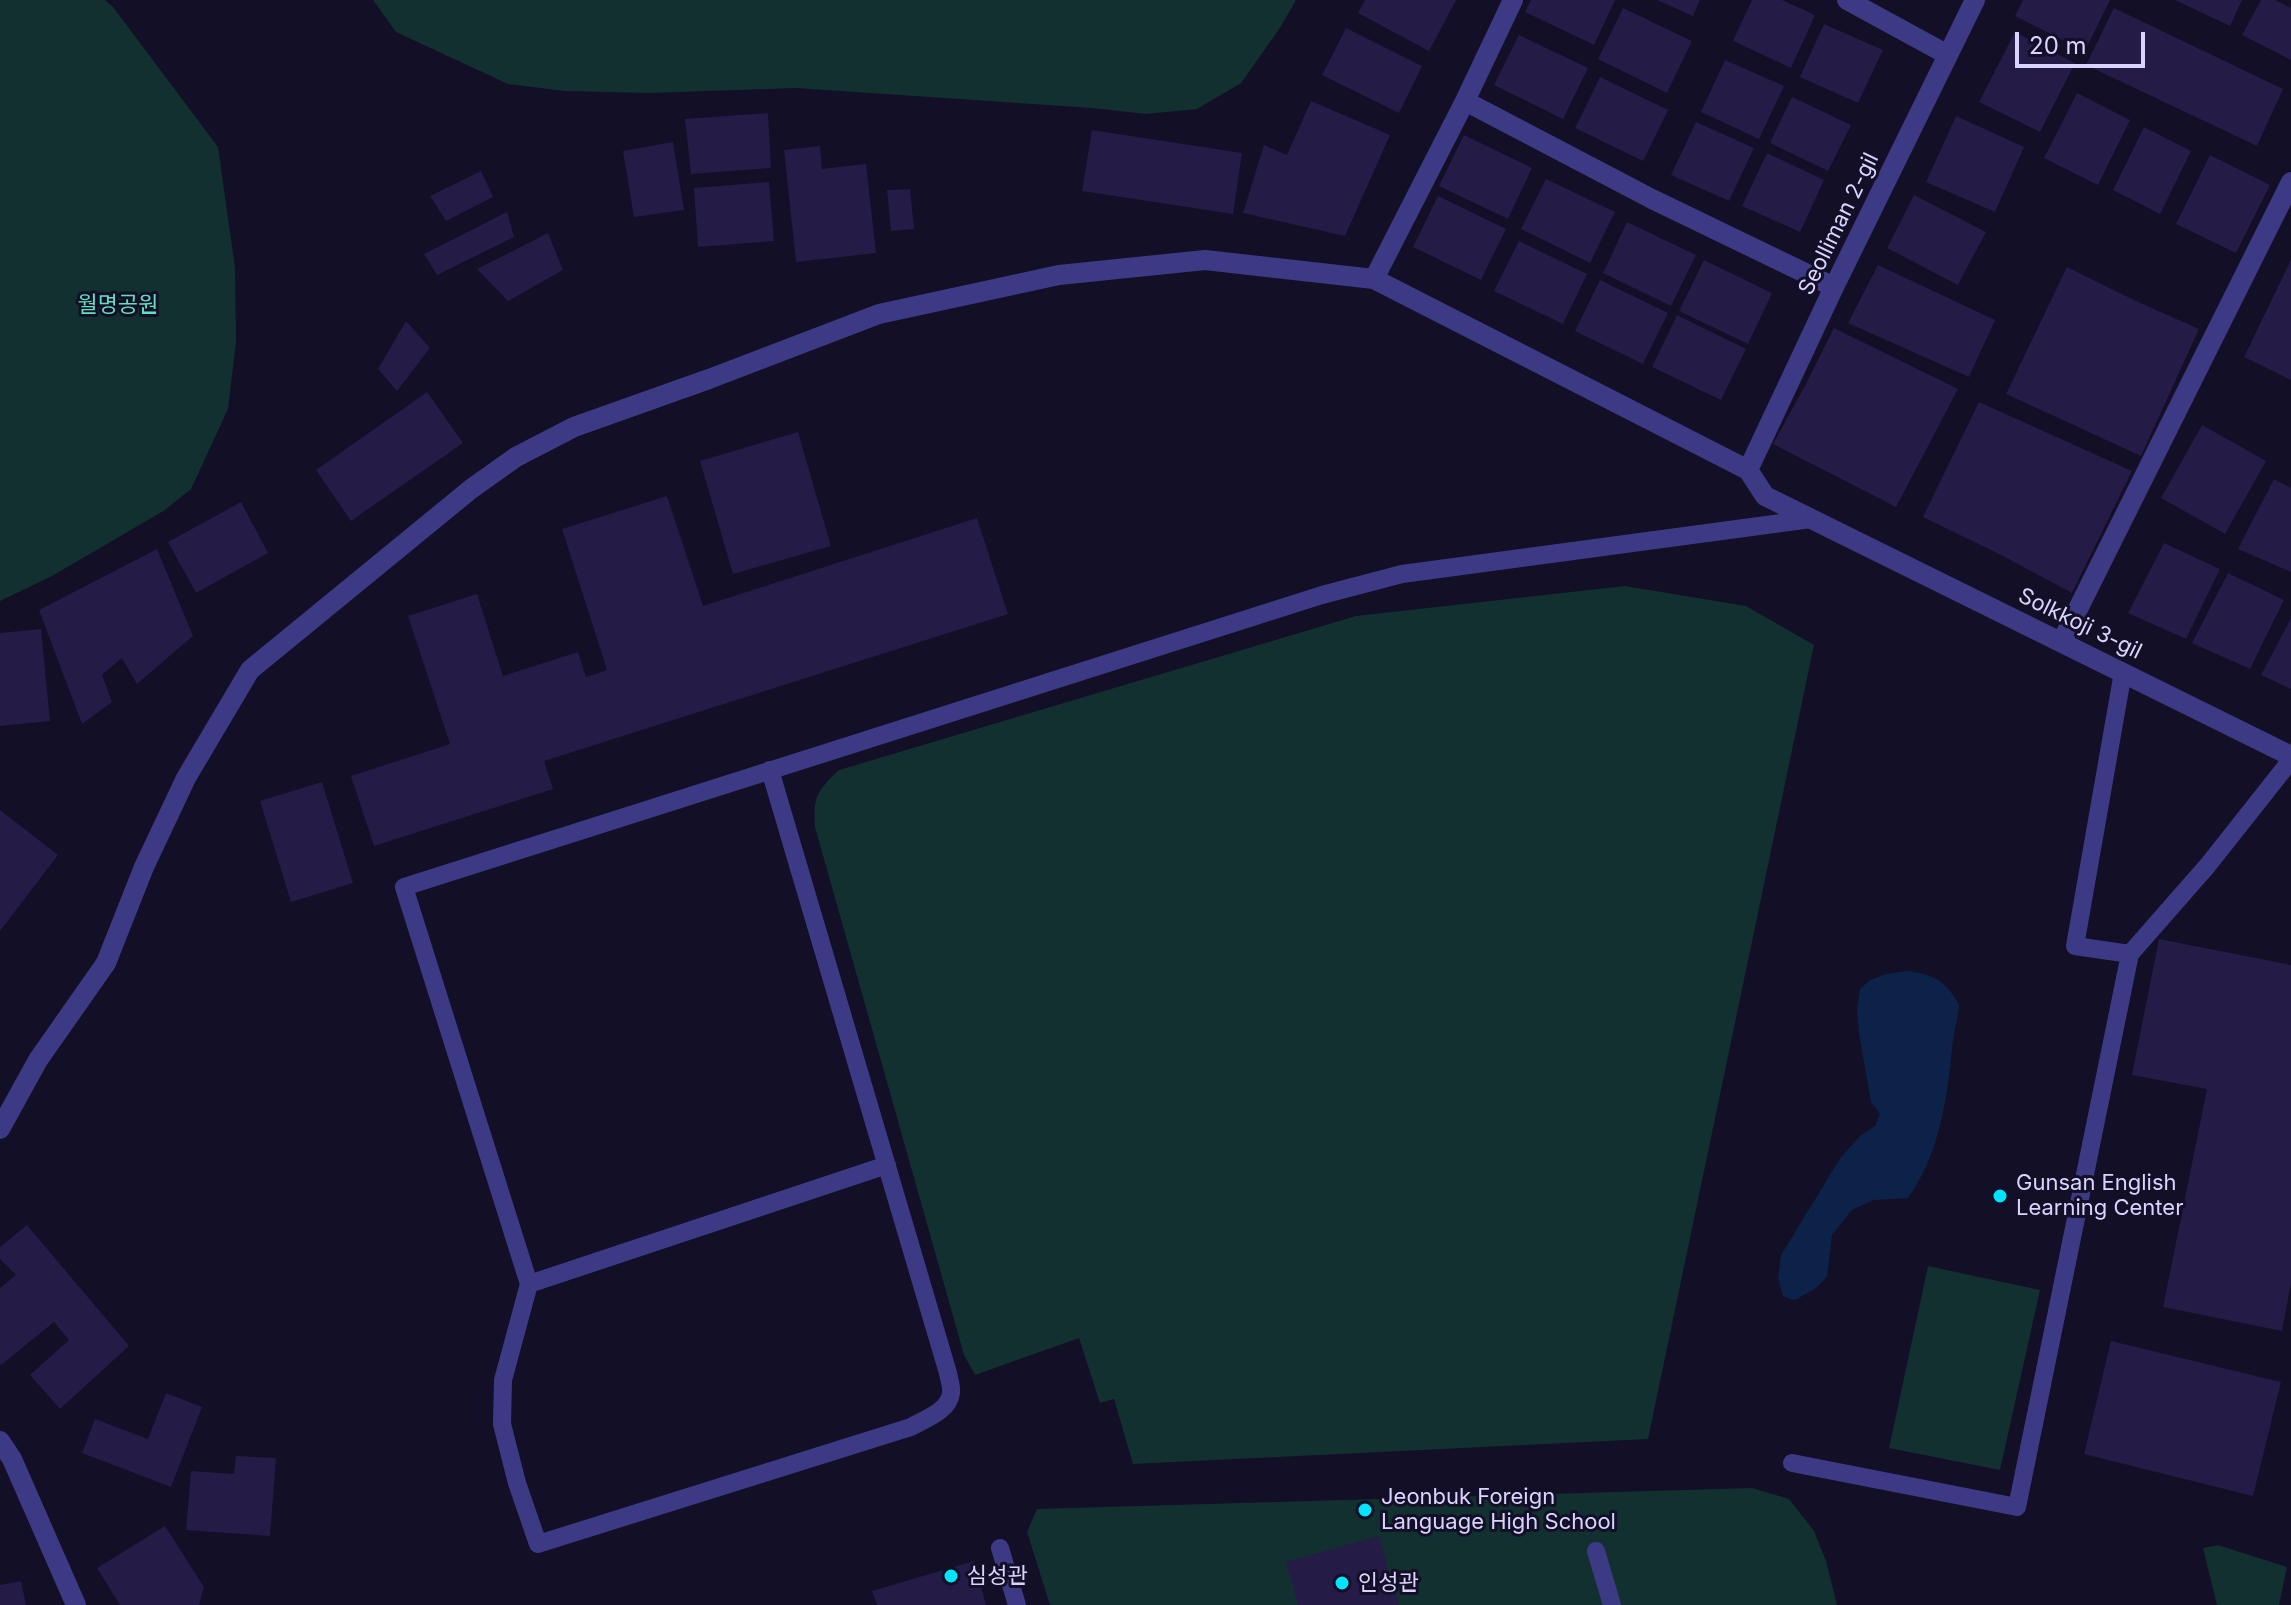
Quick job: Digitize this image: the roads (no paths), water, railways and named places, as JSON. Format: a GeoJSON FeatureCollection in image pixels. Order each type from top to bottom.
{"type":"FeatureCollection","features":[{"type":"Feature","properties":{"kind":"street"},"geometry":{"type":"LineString","coordinates":[[1374,279],[1513,0]]}},
{"type":"Feature","properties":{"kind":"street"},"geometry":{"type":"LineString","coordinates":[[1847,0],[1948,55]]}},
{"type":"Feature","properties":{"kind":"street","name":"Seolliman 2-gil"},"geometry":{"type":"LineString","coordinates":[[1748,470],[1975,0]]}},
{"type":"Feature","properties":{"kind":"street"},"geometry":{"type":"LineString","coordinates":[[1465,101],[1652,199],[1834,287]]}},
{"type":"Feature","properties":{"kind":"street"},"geometry":{"type":"LineString","coordinates":[[2062,641],[2291,182]]}},
{"type":"Feature","properties":{"kind":"street"},"geometry":{"type":"LineString","coordinates":[[0,1129],[38,1060],[106,963],[144,867],[186,778],[250,670],[471,489],[516,457],[574,427],[879,314],[1059,275],[1205,260],[1374,279],[1748,470]]}},
{"type":"Feature","properties":{"kind":"street","name":"Solkkoji 3-gil"},"geometry":{"type":"LineString","coordinates":[[1748,470],[1765,496],[2062,641],[2291,758]]}},
{"type":"Feature","properties":{"kind":"street"},"geometry":{"type":"LineString","coordinates":[[0,1441],[12,1459],[76,1605]]}},
{"type":"Feature","properties":{"kind":"lane"},"geometry":{"type":"LineString","coordinates":[[770,770],[948,1373],[951,1392],[948,1402],[938,1412],[911,1427],[538,1544],[517,1483],[502,1424],[503,1380],[529,1284],[404,887],[770,770],[1322,595],[1402,574],[1811,519]]}},
{"type":"Feature","properties":{"kind":"lane"},"geometry":{"type":"LineString","coordinates":[[2123,672],[2075,946],[2130,954]]}},
{"type":"Feature","properties":{"kind":"lane"},"geometry":{"type":"LineString","coordinates":[[1792,1463],[2017,1507],[2130,954],[2208,865],[2291,758]]}},
{"type":"Feature","properties":{"kind":"lane"},"geometry":{"type":"LineString","coordinates":[[529,1284],[887,1165]]}},
{"type":"Feature","properties":{"kind":"lane"},"geometry":{"type":"LineString","coordinates":[[1000,1548],[1017,1605]]}},
{"type":"Feature","properties":{"kind":"lane"},"geometry":{"type":"LineString","coordinates":[[1596,1551],[1612,1605]]}},
{"type":"Feature","properties":{"kind":"water"},"geometry":{"type":"Polygon","coordinates":[[[1908,971],[1939,980],[1959,1005],[1944,1107],[1934,1145],[1908,1198],[1874,1200],[1852,1210],[1832,1235],[1827,1277],[1816,1288],[1792,1300],[1783,1296],[1778,1279],[1781,1255],[1841,1157],[1860,1136],[1875,1126],[1880,1114],[1871,1102],[1859,1034],[1857,1010],[1860,989],[1870,980],[1886,974],[1908,971]]]}},
{"type":"Feature","properties":{"kind":"place","name":"Gunsan English Learning Center"},"geometry":{"type":"Point","coordinates":[2000,1196]}},
{"type":"Feature","properties":{"kind":"place","name":"Jeonbuk Foreign Language High School"},"geometry":{"type":"Point","coordinates":[1365,1510]}},
{"type":"Feature","properties":{"kind":"place","name":"심성관"},"geometry":{"type":"Point","coordinates":[951,1576]}},
{"type":"Feature","properties":{"kind":"place","name":"인성관"},"geometry":{"type":"Point","coordinates":[1342,1583]}},
{"type":"Feature","properties":{"kind":"park label","name":"월명공원"},"geometry":{"type":"Point","coordinates":[118,305]}}]}
